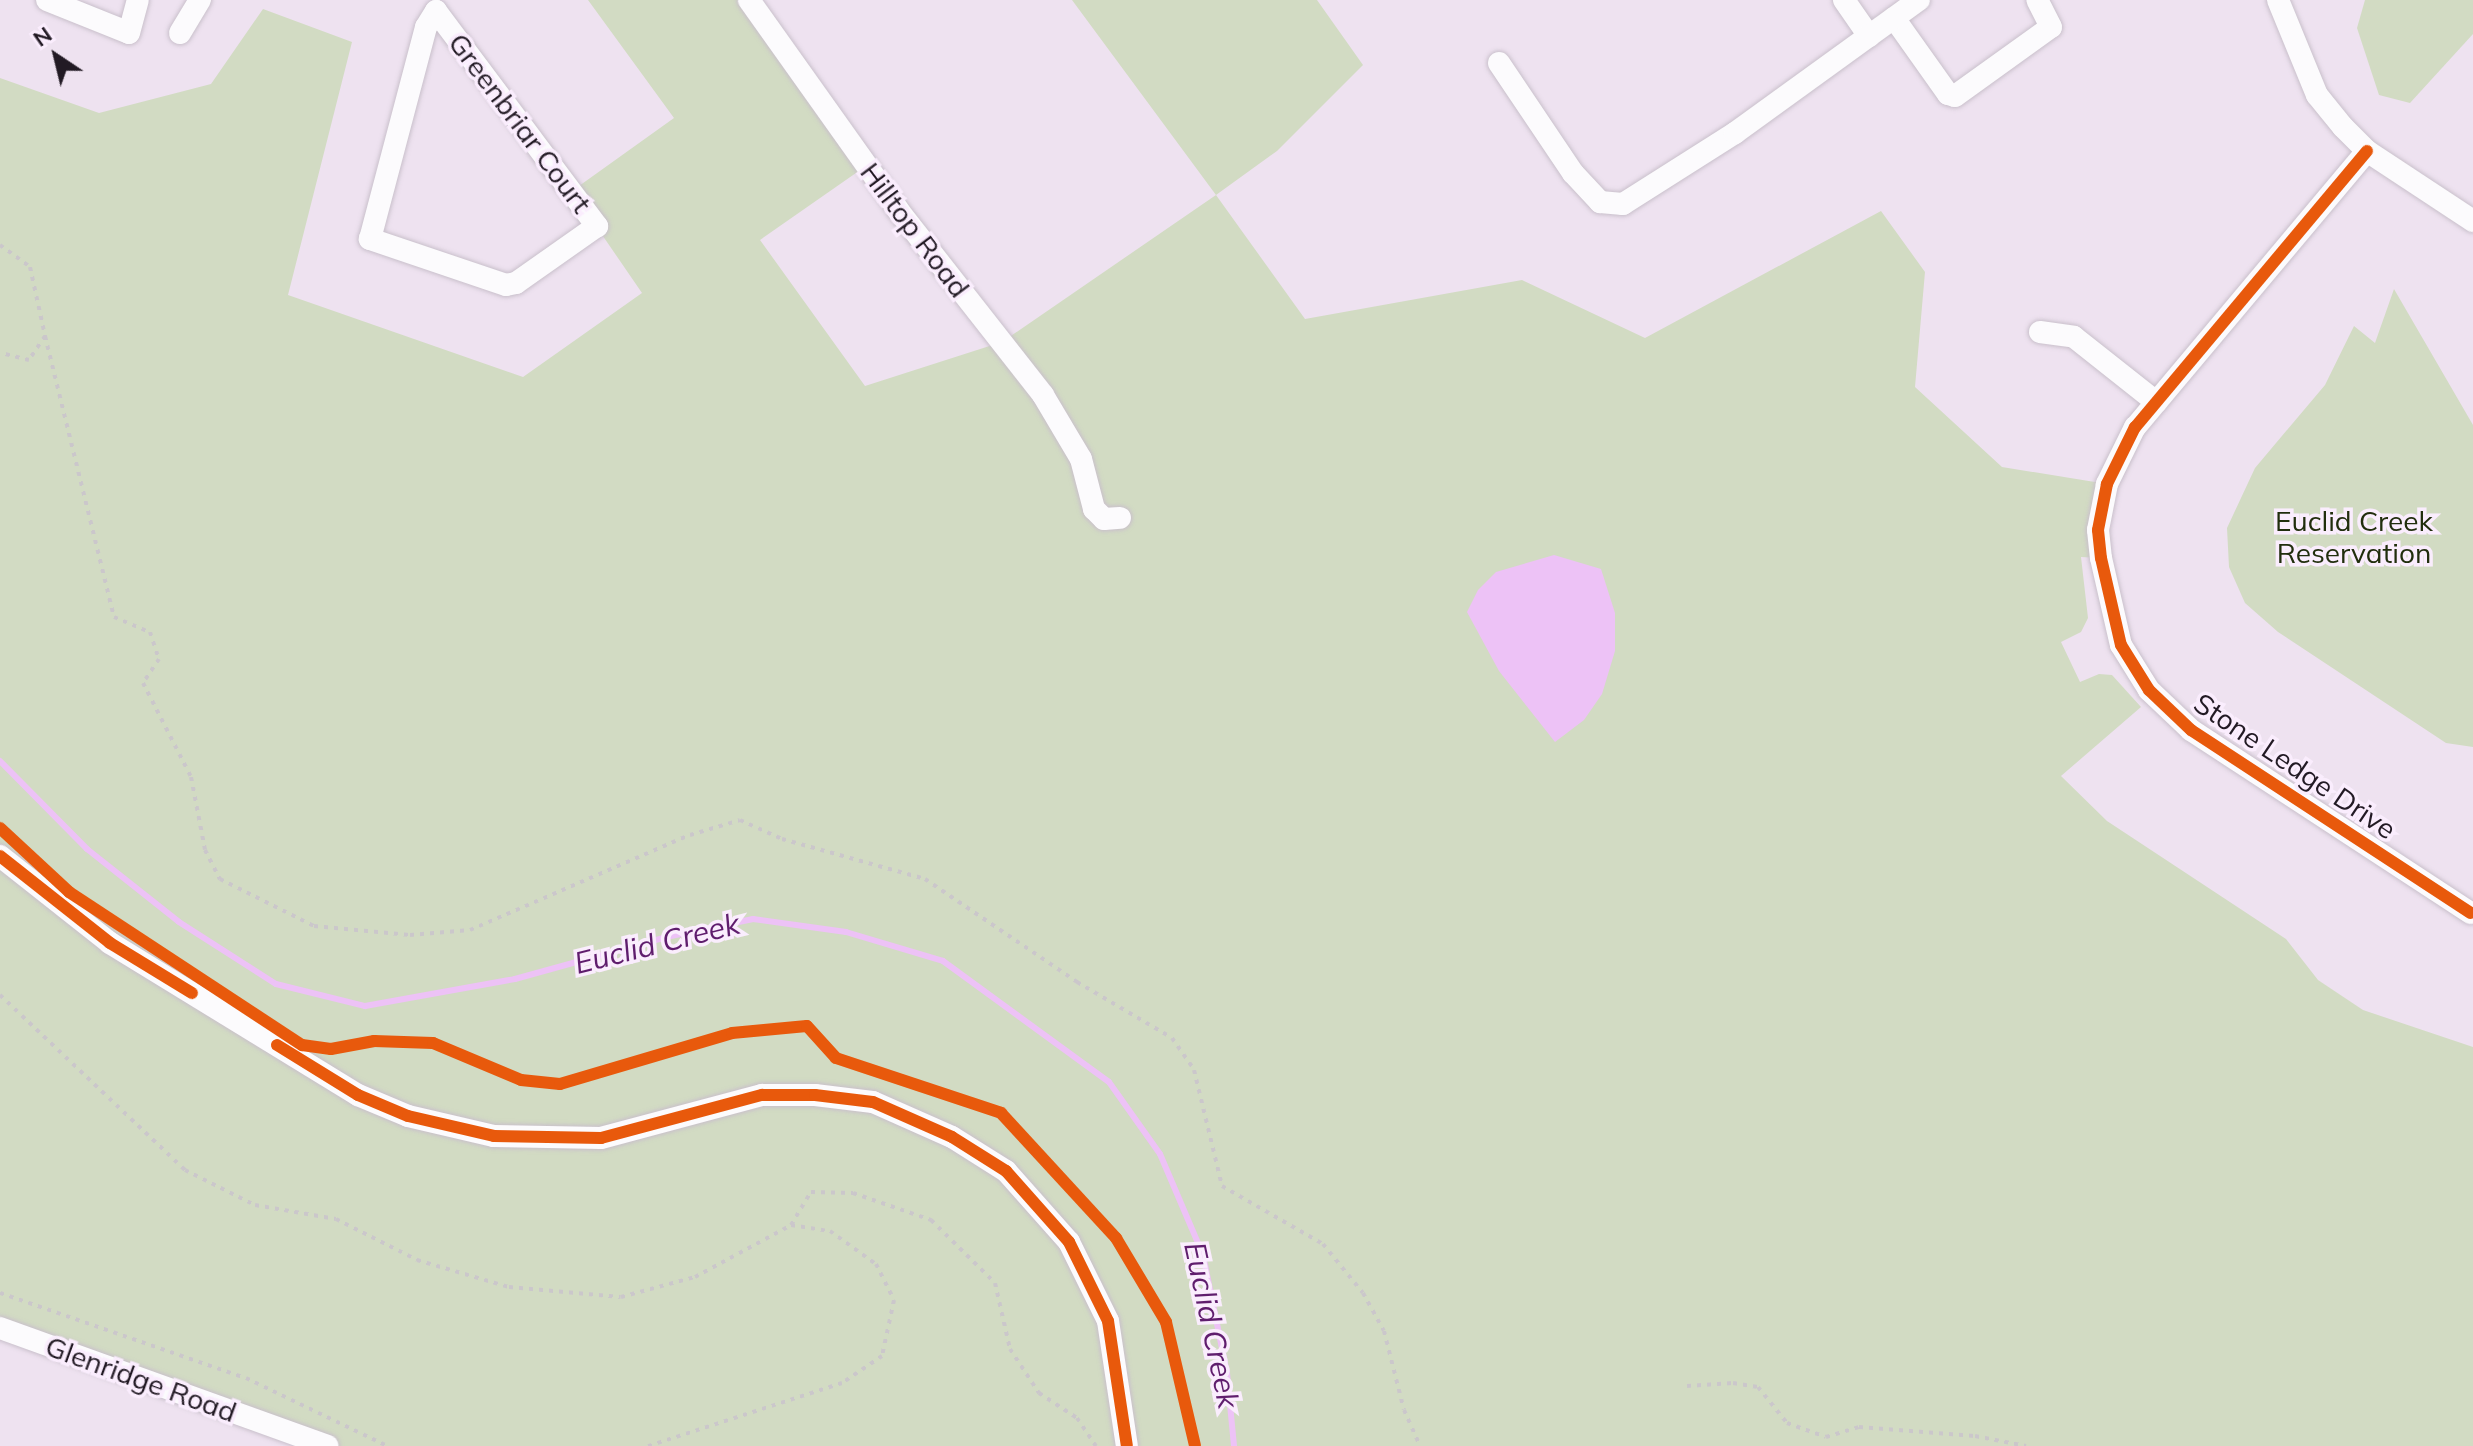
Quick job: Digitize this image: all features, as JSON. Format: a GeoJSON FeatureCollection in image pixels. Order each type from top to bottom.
{"type":"FeatureCollection","features":[{"type":"Feature","properties":{"kind":"street"},"geometry":{"type":"LineString","coordinates":[[47,0],[129,33],[138,0]]}},
{"type":"Feature","properties":{"kind":"street"},"geometry":{"type":"LineString","coordinates":[[180,33],[200,0]]}},
{"type":"Feature","properties":{"kind":"street","name":"Hilltop Road"},"geometry":{"type":"LineString","coordinates":[[749,0],[898,210],[1043,395],[1081,459],[1094,509],[1104,519],[1120,518]]}},
{"type":"Feature","properties":{"kind":"street"},"geometry":{"type":"LineString","coordinates":[[1844,0],[1869,36]]}},
{"type":"Feature","properties":{"kind":"street"},"geometry":{"type":"LineString","coordinates":[[1499,63],[1573,173],[1600,202],[1623,204],[1735,133],[1919,0]]}},
{"type":"Feature","properties":{"kind":"street"},"geometry":{"type":"LineString","coordinates":[[1894,18],[1948,94],[1955,96],[2051,27],[2037,0]]}},
{"type":"Feature","properties":{"kind":"street"},"geometry":{"type":"LineString","coordinates":[[2278,0],[2317,95],[2367,151],[2472,219]]}},
{"type":"Feature","properties":{"kind":"street","name":"Greenbriar Court"},"geometry":{"type":"LineString","coordinates":[[432,6],[597,226],[516,283],[506,285],[370,239],[432,6]]}},
{"type":"Feature","properties":{"kind":"street","name":"Stone Ledge Drive"},"geometry":{"type":"LineString","coordinates":[[2367,151],[2135,427],[2107,484],[2098,530],[2105,584],[2128,656],[2149,690],[2191,730],[2471,913]]}},
{"type":"Feature","properties":{"kind":"street"},"geometry":{"type":"LineString","coordinates":[[2040,332],[2074,337],[2156,402]]}},
{"type":"Feature","properties":{"kind":"street"},"geometry":{"type":"LineString","coordinates":[[0,856],[110,943],[358,1095],[408,1116],[494,1136],[601,1138],[762,1095],[815,1095],[873,1102],[952,1137],[1006,1171],[1069,1242],[1108,1321],[1127,1446]]}},
{"type":"Feature","properties":{"kind":"street","name":"Glenridge Road"},"geometry":{"type":"LineString","coordinates":[[0,1328],[327,1446]]}},
{"type":"Feature","properties":{"kind":"path"},"geometry":{"type":"LineString","coordinates":[[0,245],[30,267],[114,617],[150,632],[159,659],[143,683],[191,777],[205,850],[220,879],[314,926],[410,935],[470,930],[690,835],[740,820],[782,839],[925,879],[1077,982],[1172,1038],[1194,1070],[1222,1186],[1323,1244],[1363,1293],[1384,1331],[1404,1410],[1420,1446]]}},
{"type":"Feature","properties":{"kind":"path"},"geometry":{"type":"LineString","coordinates":[[0,353],[29,360],[45,336]]}},
{"type":"Feature","properties":{"kind":"path"},"geometry":{"type":"LineString","coordinates":[[0,995],[185,1170],[255,1205],[336,1219],[417,1260],[494,1283],[621,1297],[695,1277],[791,1225],[811,1192],[853,1193],[931,1220],[995,1283],[1010,1349],[1039,1393],[1077,1418],[1096,1446]]}},
{"type":"Feature","properties":{"kind":"path"},"geometry":{"type":"LineString","coordinates":[[648,1446],[842,1383],[882,1356],[894,1300],[876,1264],[830,1231],[791,1225]]}},
{"type":"Feature","properties":{"kind":"path"},"geometry":{"type":"LineString","coordinates":[[0,1293],[246,1378],[387,1446]]}},
{"type":"Feature","properties":{"kind":"path"},"geometry":{"type":"LineString","coordinates":[[1687,1386],[1733,1383],[1758,1387],[1787,1423],[1826,1437],[1859,1427],[1975,1436],[2026,1446]]}},
{"type":"Feature","properties":{"kind":"green space"},"geometry":{"type":"Polygon","coordinates":[[[588,0],[749,0],[866,166],[760,240],[865,386],[1002,342],[1216,195],[1305,319],[1522,280],[1645,338],[1881,211],[1925,272],[1915,387],[2002,467],[2107,484],[2101,558],[2081,557],[2088,618],[2081,632],[2061,642],[2080,682],[2099,674],[2112,675],[2141,707],[2061,776],[2107,821],[2286,939],[2318,980],[2363,1010],[2473,1047],[2473,1446],[327,1446],[0,1328],[0,78],[99,113],[211,84],[263,9],[352,42],[288,295],[523,377],[642,293],[572,191],[674,118],[588,0]]]}},
{"type":"Feature","properties":{"kind":"green space"},"geometry":{"type":"Polygon","coordinates":[[[1072,0],[1317,0],[1363,65],[1277,151],[1216,195],[1072,0]]]}},
{"type":"Feature","properties":{"kind":"green space"},"geometry":{"type":"Polygon","coordinates":[[[2365,0],[2473,0],[2473,34],[2410,103],[2379,95],[2357,28],[2365,0]]]}},
{"type":"Feature","properties":{"kind":"green space","name":"Euclid Creek Reservation"},"geometry":{"type":"Polygon","coordinates":[[[2394,289],[2473,425],[2473,747],[2446,743],[2278,632],[2245,603],[2229,567],[2227,528],[2255,468],[2325,385],[2354,326],[2375,343],[2394,289]]]}},
{"type":"Feature","properties":{"kind":"shaded area"},"geometry":{"type":"Polygon","coordinates":[[[1554,555],[1601,569],[1615,613],[1615,651],[1602,694],[1584,720],[1555,742],[1499,671],[1467,612],[1478,590],[1496,572],[1554,555]]]}},
{"type":"Feature","properties":{"kind":"waterway","name":"Euclid Creek"},"geometry":{"type":"LineString","coordinates":[[0,761],[87,849],[179,922],[276,984],[365,1006],[515,979],[666,937],[753,919],[846,932],[943,961],[1109,1082],[1160,1154],[1203,1255],[1227,1373],[1234,1446]]}},
{"type":"Feature","properties":{"kind":"cycle path"},"geometry":{"type":"LineString","coordinates":[[2367,151],[2135,427],[2107,484],[2098,530],[2101,558],[2121,645],[2149,690],[2191,730],[2471,913]]}},
{"type":"Feature","properties":{"kind":"cycle path"},"geometry":{"type":"LineString","coordinates":[[0,828],[69,892],[302,1045],[331,1049],[374,1041],[433,1043],[521,1080],[560,1084],[732,1033],[807,1026],[836,1058],[1001,1113],[1116,1238],[1166,1322],[1195,1446]]}},
{"type":"Feature","properties":{"kind":"cycle path"},"geometry":{"type":"LineString","coordinates":[[0,856],[110,943],[192,993]]}},
{"type":"Feature","properties":{"kind":"cycle path"},"geometry":{"type":"LineString","coordinates":[[277,1045],[358,1095],[408,1116],[494,1136],[601,1138],[762,1095],[815,1095],[873,1102],[952,1137],[1006,1171],[1069,1242],[1108,1321],[1127,1446]]}}]}
